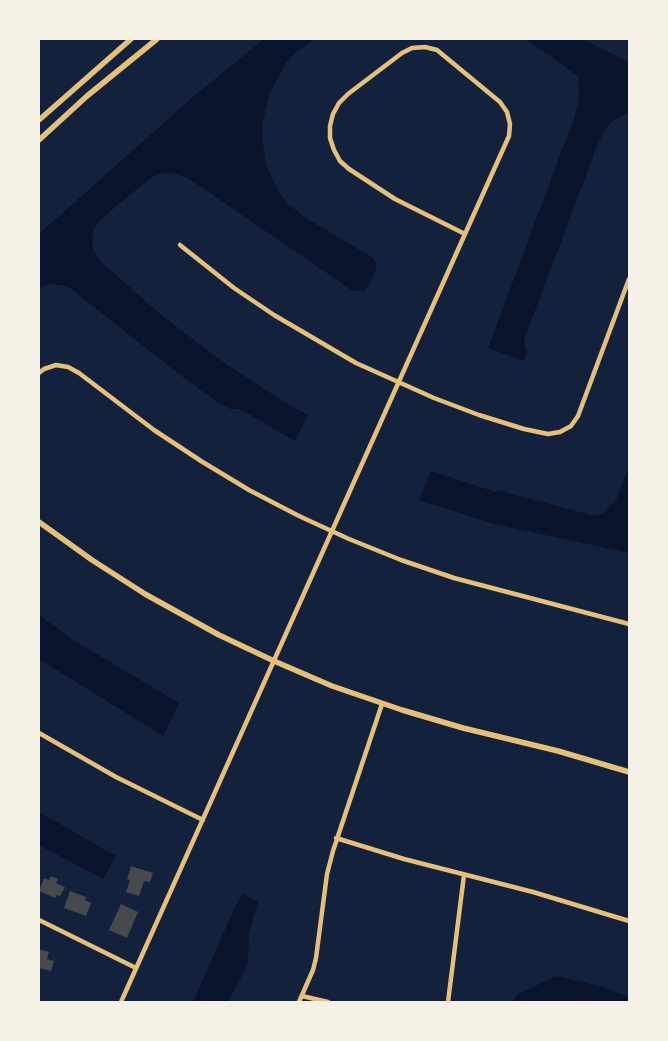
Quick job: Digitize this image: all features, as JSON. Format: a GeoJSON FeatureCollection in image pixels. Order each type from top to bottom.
{"type":"FeatureCollection","features":[{"type":"Feature","properties":{"kind":"street"},"geometry":{"type":"LineString","coordinates":[[39,120],[131,39]]}},
{"type":"Feature","properties":{"kind":"street"},"geometry":{"type":"LineString","coordinates":[[39,140],[156,39]]}},
{"type":"Feature","properties":{"kind":"street"},"geometry":{"type":"LineString","coordinates":[[121,1002],[509,136],[510,124],[507,112],[500,102],[437,50],[425,47],[412,48],[402,53],[339,103],[333,114],[330,138],[340,161],[349,170],[395,198],[465,234]]}},
{"type":"Feature","properties":{"kind":"street"},"geometry":{"type":"LineString","coordinates":[[180,245],[234,288],[274,315],[356,363],[398,383],[479,415],[524,429],[548,434],[560,432],[571,426],[578,416],[629,279]]}},
{"type":"Feature","properties":{"kind":"street"},"geometry":{"type":"LineString","coordinates":[[39,373],[44,369],[56,366],[68,367],[79,373],[154,430],[201,461],[249,490],[332,531],[401,560],[454,578],[629,624]]}},
{"type":"Feature","properties":{"kind":"street"},"geometry":{"type":"LineString","coordinates":[[39,522],[92,560],[145,594],[219,635],[332,686],[382,704],[463,728],[558,751],[629,772]]}},
{"type":"Feature","properties":{"kind":"street"},"geometry":{"type":"LineString","coordinates":[[299,1002],[313,970],[316,958],[328,874],[336,838],[382,704]]}},
{"type":"Feature","properties":{"kind":"street"},"geometry":{"type":"LineString","coordinates":[[39,732],[116,777],[203,820]]}},
{"type":"Feature","properties":{"kind":"street"},"geometry":{"type":"LineString","coordinates":[[336,838],[404,859],[533,892],[629,921]]}},
{"type":"Feature","properties":{"kind":"street"},"geometry":{"type":"LineString","coordinates":[[448,1002],[464,875]]}},
{"type":"Feature","properties":{"kind":"street"},"geometry":{"type":"LineString","coordinates":[[39,920],[136,968]]}},
{"type":"Feature","properties":{"kind":"street"},"geometry":{"type":"LineString","coordinates":[[302,996],[328,1002]]}},
{"type":"Feature","properties":{"kind":"water"},"geometry":{"type":"Polygon","coordinates":[[[264,39],[314,39],[295,53],[286,63],[269,95],[263,121],[262,137],[266,165],[279,193],[288,204],[306,218],[373,258],[376,263],[376,269],[368,287],[364,291],[350,289],[188,178],[175,174],[165,173],[154,176],[127,197],[98,222],[94,229],[92,241],[94,251],[99,260],[160,314],[226,364],[308,415],[295,441],[240,409],[230,409],[216,401],[70,288],[49,284],[39,288],[39,234],[194,96],[264,39]]]}},
{"type":"Feature","properties":{"kind":"water"},"geometry":{"type":"Polygon","coordinates":[[[526,39],[582,39],[629,62],[629,112],[614,120],[605,129],[597,146],[524,340],[527,353],[524,361],[488,348],[574,118],[579,100],[578,76],[526,39]]]}},
{"type":"Feature","properties":{"kind":"water"},"geometry":{"type":"Polygon","coordinates":[[[629,466],[629,553],[494,524],[419,500],[431,471],[496,492],[497,490],[595,516],[602,514],[616,500],[629,466]]]}},
{"type":"Feature","properties":{"kind":"water"},"geometry":{"type":"Polygon","coordinates":[[[39,615],[73,640],[179,703],[163,736],[39,659],[39,615]]]}},
{"type":"Feature","properties":{"kind":"water"},"geometry":{"type":"Polygon","coordinates":[[[39,812],[116,856],[103,879],[39,845],[39,812]]]}},
{"type":"Feature","properties":{"kind":"water"},"geometry":{"type":"Polygon","coordinates":[[[243,894],[258,902],[249,933],[248,964],[228,1002],[193,1002],[236,905],[243,894]]]}},
{"type":"Feature","properties":{"kind":"water"},"geometry":{"type":"Polygon","coordinates":[[[556,976],[604,987],[629,997],[629,1002],[513,1002],[517,995],[556,976]]]}},
{"type":"Feature","properties":{"kind":"building"},"geometry":{"type":"Polygon","coordinates":[[[131,866],[153,873],[150,882],[144,881],[139,896],[126,892],[130,880],[127,879],[131,866]]]}},
{"type":"Feature","properties":{"kind":"building"},"geometry":{"type":"Polygon","coordinates":[[[51,876],[58,879],[56,883],[65,887],[60,896],[57,895],[55,898],[39,891],[44,878],[49,880],[51,876]]]}},
{"type":"Feature","properties":{"kind":"building"},"geometry":{"type":"Polygon","coordinates":[[[70,891],[86,897],[85,900],[91,903],[86,916],[64,908],[70,891]]]}},
{"type":"Feature","properties":{"kind":"building"},"geometry":{"type":"Polygon","coordinates":[[[121,904],[138,912],[127,938],[109,930],[121,904]]]}},
{"type":"Feature","properties":{"kind":"building"},"geometry":{"type":"Polygon","coordinates":[[[39,949],[49,952],[47,959],[54,961],[51,971],[39,968],[39,949]]]}}]}
